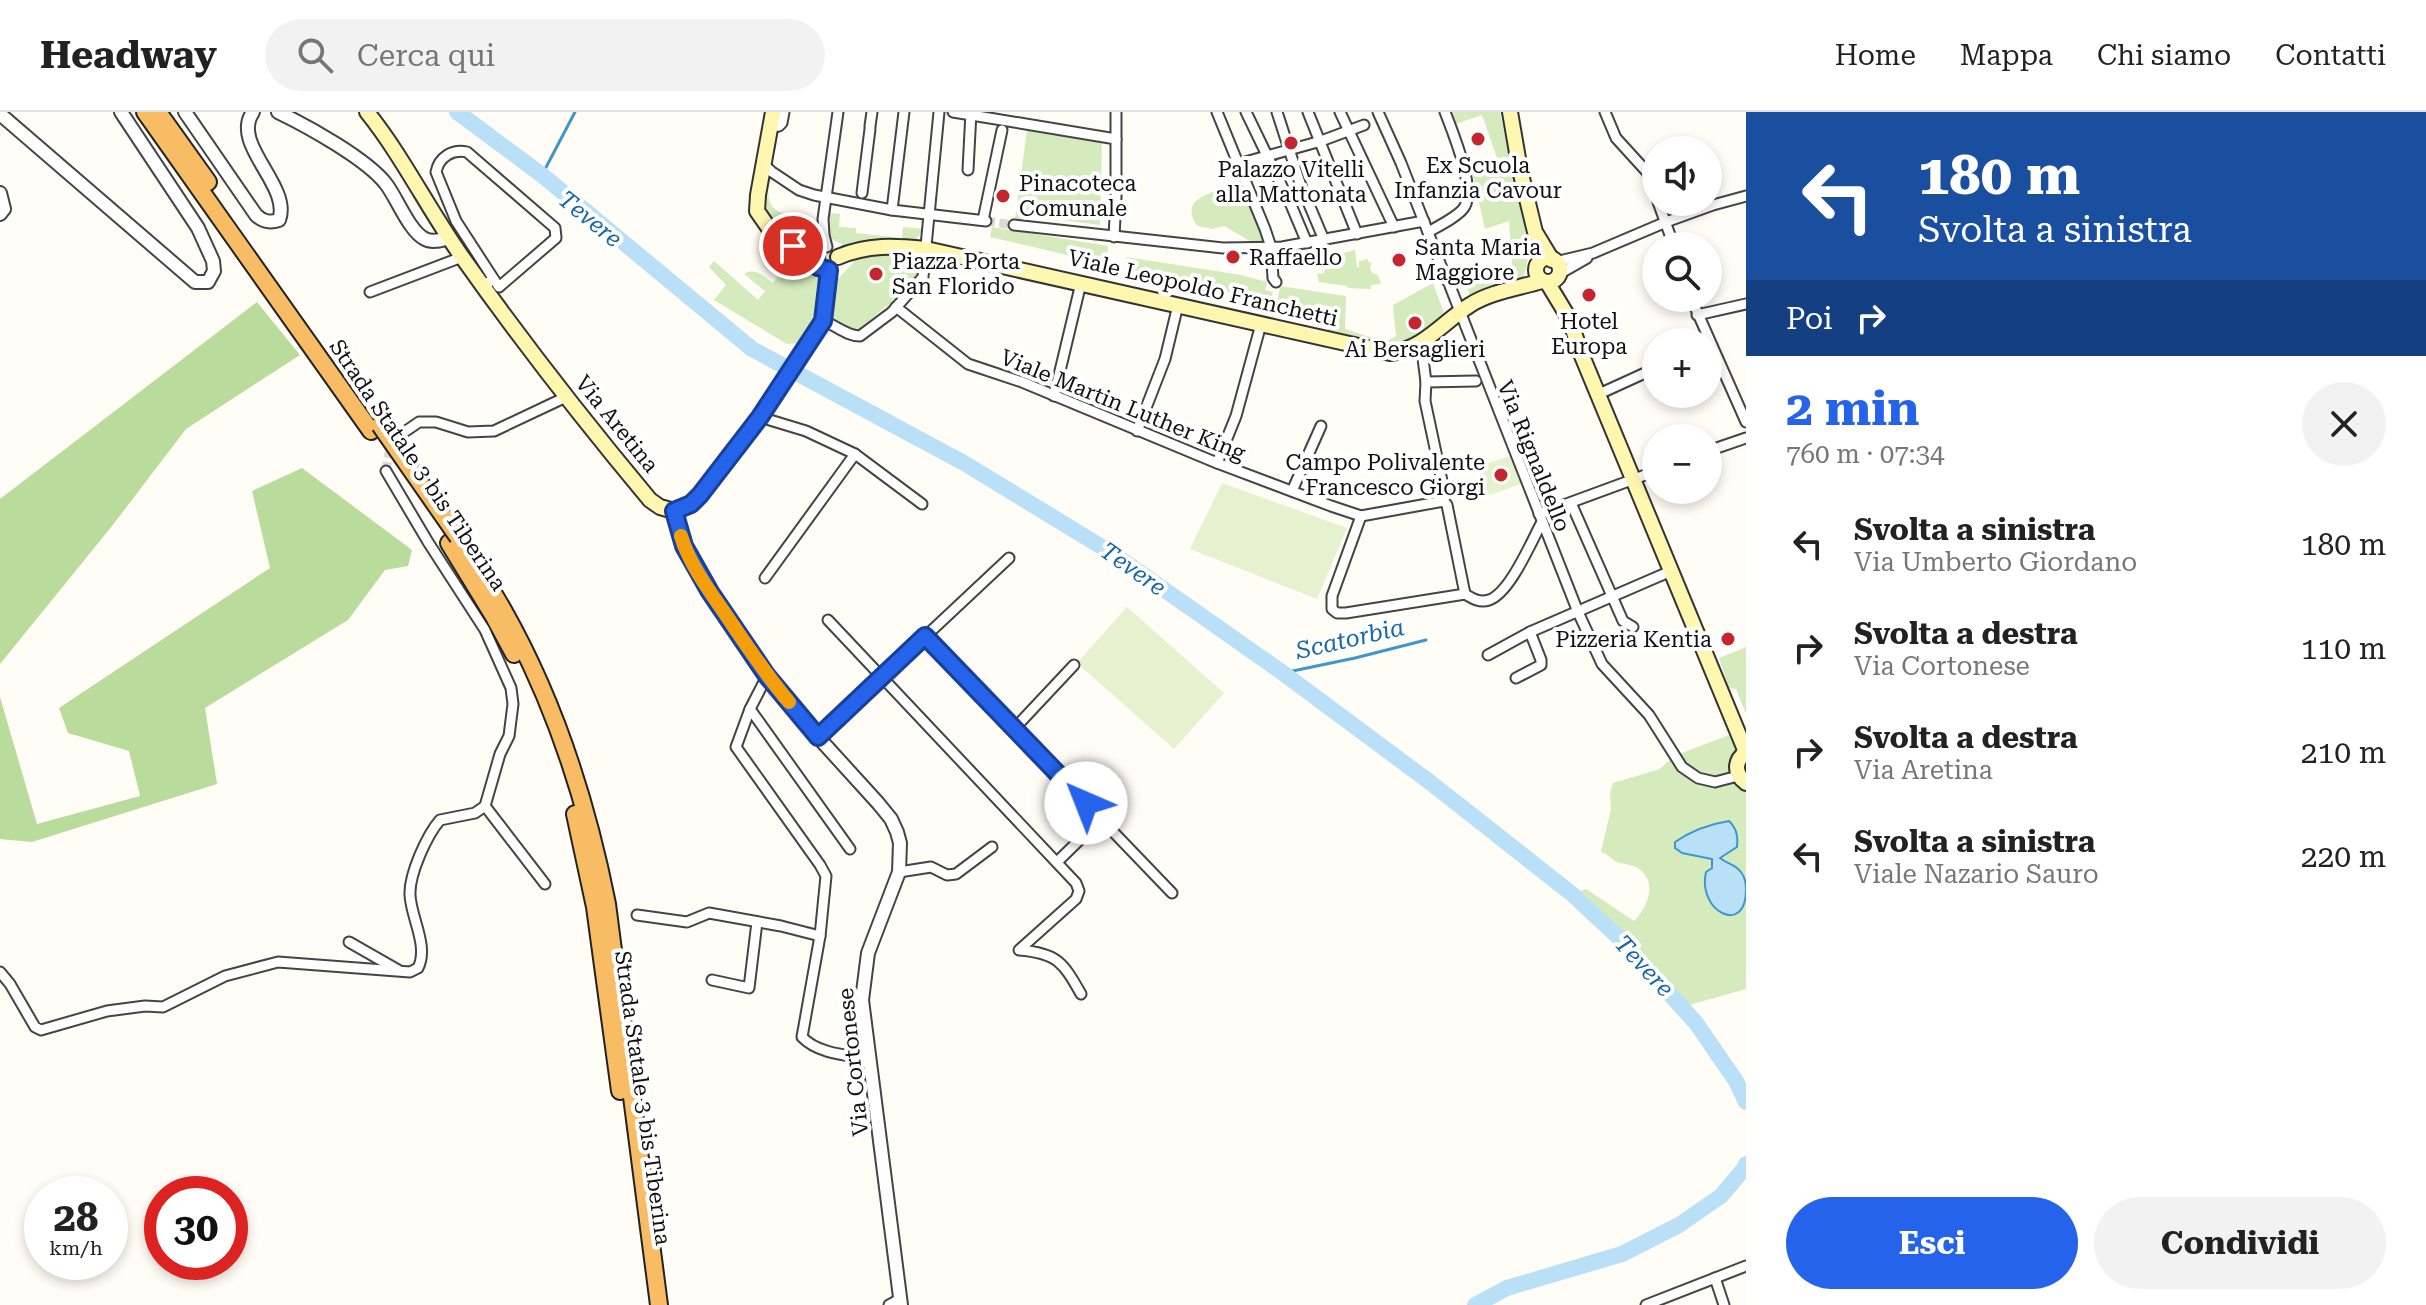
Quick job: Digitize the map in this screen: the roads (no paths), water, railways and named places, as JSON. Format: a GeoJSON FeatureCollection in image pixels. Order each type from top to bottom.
{"type":"FeatureCollection","features":[{"type":"Feature","properties":{"kind":"highway","name":"Strada Statale 3 bis Tiberina"},"geometry":{"type":"LineString","coordinates":[[145,112],[375,428]]}},
{"type":"Feature","properties":{"kind":"highway","name":"Strada Statale 3 bis Tiberina"},"geometry":{"type":"LineString","coordinates":[[158,112],[504,610],[525,653],[568,759],[597,854],[607,904],[659,1305]]}},
{"type":"Feature","properties":{"kind":"highway","name":"Strada Statale 3 bis Tiberina"},"geometry":{"type":"LineString","coordinates":[[453,539],[515,657],[541,716],[573,805],[595,907],[649,1305]]}},
{"type":"Feature","properties":{"kind":"main road","name":"Via Aretina"},"geometry":{"type":"LineString","coordinates":[[367,112],[391,142],[462,257],[488,282],[566,397],[650,500],[674,511]]}},
{"type":"Feature","properties":{"kind":"main road"},"geometry":{"type":"LineString","coordinates":[[1510,112],[1520,170],[1548,271],[1746,752],[1738,761],[1742,780]]}},
{"type":"Feature","properties":{"kind":"main road"},"geometry":{"type":"LineString","coordinates":[[674,511],[691,504],[772,400],[819,327],[829,270],[837,264],[827,253],[787,243],[773,234],[757,211],[772,120]]}},
{"type":"Feature","properties":{"kind":"main road","name":"Viale Leopoldo Franchetti"},"geometry":{"type":"LineString","coordinates":[[827,253],[893,246],[926,249],[1390,353],[1421,343],[1473,303],[1510,290],[1548,271]]}},
{"type":"Feature","properties":{"kind":"street"},"geometry":{"type":"LineString","coordinates":[[0,114],[195,282],[208,282],[214,271],[213,261],[198,228],[121,112]]}},
{"type":"Feature","properties":{"kind":"street"},"geometry":{"type":"LineString","coordinates":[[185,112],[256,215],[273,222],[281,216],[280,202],[248,136],[248,120],[253,112]]}},
{"type":"Feature","properties":{"kind":"street"},"geometry":{"type":"LineString","coordinates":[[278,112],[367,164],[385,183],[417,233],[426,240],[449,238]]}},
{"type":"Feature","properties":{"kind":"street"},"geometry":{"type":"LineString","coordinates":[[772,120],[779,126],[784,112]]}},
{"type":"Feature","properties":{"kind":"street"},"geometry":{"type":"LineString","coordinates":[[827,253],[825,197],[838,112]]}},
{"type":"Feature","properties":{"kind":"street"},"geometry":{"type":"LineString","coordinates":[[861,198],[872,112]]}},
{"type":"Feature","properties":{"kind":"street"},"geometry":{"type":"LineString","coordinates":[[892,210],[904,112]]}},
{"type":"Feature","properties":{"kind":"street"},"geometry":{"type":"LineString","coordinates":[[819,327],[831,323],[849,335],[860,336],[896,307],[923,277],[939,112]]}},
{"type":"Feature","properties":{"kind":"street"},"geometry":{"type":"LineString","coordinates":[[953,112],[1116,139]]}},
{"type":"Feature","properties":{"kind":"street"},"geometry":{"type":"LineString","coordinates":[[1114,237],[1116,112]]}},
{"type":"Feature","properties":{"kind":"street"},"geometry":{"type":"LineString","coordinates":[[1217,112],[1271,247],[1273,278],[1276,282]]}},
{"type":"Feature","properties":{"kind":"street"},"geometry":{"type":"LineString","coordinates":[[1246,112],[1307,243]]}},
{"type":"Feature","properties":{"kind":"street"},"geometry":{"type":"LineString","coordinates":[[1277,112],[1300,183],[1324,240]]}},
{"type":"Feature","properties":{"kind":"street"},"geometry":{"type":"LineString","coordinates":[[1308,112],[1357,234]]}},
{"type":"Feature","properties":{"kind":"street"},"geometry":{"type":"LineString","coordinates":[[1340,112],[1394,227]]}},
{"type":"Feature","properties":{"kind":"street"},"geometry":{"type":"LineString","coordinates":[[1428,232],[1465,206],[1466,177],[1445,112]]}},
{"type":"Feature","properties":{"kind":"street"},"geometry":{"type":"LineString","coordinates":[[1605,112],[1616,138],[1642,167]]}},
{"type":"Feature","properties":{"kind":"street"},"geometry":{"type":"LineString","coordinates":[[968,170],[971,114]]}},
{"type":"Feature","properties":{"kind":"street","name":"Via Rignaldello"},"geometry":{"type":"LineString","coordinates":[[1379,117],[1424,221],[1578,612],[1602,664],[1649,715],[1682,767],[1698,778],[1715,782],[1742,780]]}},
{"type":"Feature","properties":{"kind":"street"},"geometry":{"type":"LineString","coordinates":[[764,165],[799,190],[825,197],[861,198],[892,210],[985,221],[1004,122]]}},
{"type":"Feature","properties":{"kind":"street"},"geometry":{"type":"LineString","coordinates":[[1238,164],[1321,141],[1364,125]]}},
{"type":"Feature","properties":{"kind":"street"},"geometry":{"type":"LineString","coordinates":[[467,152],[557,233],[556,238],[499,287],[488,282],[456,221],[436,172],[437,165],[449,153],[467,152]]}},
{"type":"Feature","properties":{"kind":"street"},"geometry":{"type":"LineString","coordinates":[[1283,189],[1300,183]]}},
{"type":"Feature","properties":{"kind":"street"},"geometry":{"type":"LineString","coordinates":[[0,193],[4,209],[0,214]]}},
{"type":"Feature","properties":{"kind":"street"},"geometry":{"type":"LineString","coordinates":[[1548,271],[1666,222],[1746,196]]}},
{"type":"Feature","properties":{"kind":"street"},"geometry":{"type":"LineString","coordinates":[[1664,216],[1669,232]]}},
{"type":"Feature","properties":{"kind":"street"},"geometry":{"type":"LineString","coordinates":[[1014,225],[1210,247],[1271,247],[1424,221]]}},
{"type":"Feature","properties":{"kind":"street"},"geometry":{"type":"LineString","coordinates":[[370,292],[462,257]]}},
{"type":"Feature","properties":{"kind":"street"},"geometry":{"type":"LineString","coordinates":[[1054,396],[1081,283]]}},
{"type":"Feature","properties":{"kind":"street"},"geometry":{"type":"LineString","coordinates":[[1697,315],[1746,304]]}},
{"type":"Feature","properties":{"kind":"street"},"geometry":{"type":"LineString","coordinates":[[1137,431],[1165,359],[1178,305]]}},
{"type":"Feature","properties":{"kind":"street","name":"Viale Martin Luther King"},"geometry":{"type":"LineString","coordinates":[[896,307],[968,364],[1022,382],[1217,463],[1361,516]]}},
{"type":"Feature","properties":{"kind":"street"},"geometry":{"type":"LineString","coordinates":[[1696,312],[1746,422]]}},
{"type":"Feature","properties":{"kind":"street"},"geometry":{"type":"LineString","coordinates":[[1217,463],[1236,416],[1261,324]]}},
{"type":"Feature","properties":{"kind":"street"},"geometry":{"type":"LineString","coordinates":[[1421,343],[1425,401],[1465,594]]}},
{"type":"Feature","properties":{"kind":"street"},"geometry":{"type":"LineString","coordinates":[[1599,394],[1642,374]]}},
{"type":"Feature","properties":{"kind":"street"},"geometry":{"type":"LineString","coordinates":[[1426,382],[1476,381]]}},
{"type":"Feature","properties":{"kind":"street"},"geometry":{"type":"LineString","coordinates":[[400,435],[419,422],[436,422],[468,432],[494,431],[566,397]]}},
{"type":"Feature","properties":{"kind":"street"},"geometry":{"type":"LineString","coordinates":[[760,417],[806,431],[855,454],[922,504]]}},
{"type":"Feature","properties":{"kind":"street"},"geometry":{"type":"LineString","coordinates":[[1292,491],[1321,426]]}},
{"type":"Feature","properties":{"kind":"street"},"geometry":{"type":"LineString","coordinates":[[1722,446],[1746,438]]}},
{"type":"Feature","properties":{"kind":"street"},"geometry":{"type":"LineString","coordinates":[[765,578],[855,454]]}},
{"type":"Feature","properties":{"kind":"street"},"geometry":{"type":"LineString","coordinates":[[0,972],[35,1027],[41,1030],[107,1011],[163,1007],[225,976],[278,962],[410,972],[418,968],[421,963],[410,894],[412,878],[425,843],[440,820],[475,813],[485,806],[500,754],[509,736],[513,704],[511,688],[485,630],[386,471]]}},
{"type":"Feature","properties":{"kind":"street"},"geometry":{"type":"LineString","coordinates":[[1444,501],[1361,516],[1332,596],[1332,609],[1337,613],[1346,613],[1465,594],[1485,602],[1506,587],[1540,518],[1642,477]]}},
{"type":"Feature","properties":{"kind":"street"},"geometry":{"type":"LineString","coordinates":[[1571,503],[1623,621],[1633,627]]}},
{"type":"Feature","properties":{"kind":"street","name":"Via Cortonese"},"geometry":{"type":"LineString","coordinates":[[674,511],[684,546],[710,592],[767,676],[891,819],[900,843],[899,872],[868,953],[862,1000],[897,1303]]}},
{"type":"Feature","properties":{"kind":"street"},"geometry":{"type":"LineString","coordinates":[[818,737],[1009,558]]}},
{"type":"Feature","properties":{"kind":"street"},"geometry":{"type":"LineString","coordinates":[[1488,655],[1530,632],[1671,571]]}},
{"type":"Feature","properties":{"kind":"street"},"geometry":{"type":"LineString","coordinates":[[828,620],[1076,883],[1079,891],[1076,899],[1019,950],[1039,951],[1061,961],[1081,994]]}},
{"type":"Feature","properties":{"kind":"street"},"geometry":{"type":"LineString","coordinates":[[1516,678],[1541,665],[1530,632]]}},
{"type":"Feature","properties":{"kind":"street"},"geometry":{"type":"LineString","coordinates":[[925,636],[1172,893]]}},
{"type":"Feature","properties":{"kind":"street"},"geometry":{"type":"LineString","coordinates":[[1014,729],[1074,665]]}},
{"type":"Feature","properties":{"kind":"street"},"geometry":{"type":"LineString","coordinates":[[767,676],[736,747],[826,876],[820,936],[802,1037],[809,1044],[833,1052],[870,1059]]}},
{"type":"Feature","properties":{"kind":"street"},"geometry":{"type":"LineString","coordinates":[[750,709],[850,849]]}},
{"type":"Feature","properties":{"kind":"street"},"geometry":{"type":"LineString","coordinates":[[485,806],[545,884]]}},
{"type":"Feature","properties":{"kind":"street"},"geometry":{"type":"LineString","coordinates":[[1057,862],[1101,819]]}},
{"type":"Feature","properties":{"kind":"street"},"geometry":{"type":"LineString","coordinates":[[899,872],[931,867],[947,875],[956,874],[992,847]]}},
{"type":"Feature","properties":{"kind":"street"},"geometry":{"type":"LineString","coordinates":[[637,915],[687,922],[709,913],[820,936]]}},
{"type":"Feature","properties":{"kind":"street"},"geometry":{"type":"LineString","coordinates":[[712,980],[749,988],[757,922]]}},
{"type":"Feature","properties":{"kind":"street"},"geometry":{"type":"LineString","coordinates":[[349,942],[401,971]]}},
{"type":"Feature","properties":{"kind":"street"},"geometry":{"type":"LineString","coordinates":[[1646,1305],[1746,1266]]}},
{"type":"Feature","properties":{"kind":"street"},"geometry":{"type":"LineString","coordinates":[[1715,1278],[1724,1305]]}},
{"type":"Feature","properties":{"kind":"water"},"geometry":{"type":"Polygon","coordinates":[[[1729,821],[1736,833],[1737,847],[1720,858],[1741,872],[1746,890],[1744,904],[1731,915],[1723,913],[1708,898],[1706,872],[1712,868],[1712,859],[1682,853],[1675,848],[1675,842],[1688,834],[1729,821]]]}},
{"type":"Feature","properties":{"kind":"waterway","name":"Tevere"},"geometry":{"type":"LineString","coordinates":[[457,112],[542,175],[752,349],[964,463],[1115,555],[1283,673],[1431,783],[1572,894],[1616,935],[1696,1023],[1736,1081],[1746,1102]]}},
{"type":"Feature","properties":{"kind":"waterway"},"geometry":{"type":"LineString","coordinates":[[542,175],[575,112]]}},
{"type":"Feature","properties":{"kind":"waterway","name":"Scatorbia"},"geometry":{"type":"LineString","coordinates":[[1283,673],[1426,640]]}},
{"type":"Feature","properties":{"kind":"waterway","name":"Tevere"},"geometry":{"type":"LineString","coordinates":[[1475,1305],[1507,1288],[1622,1254],[1679,1225],[1721,1196],[1746,1164]]}},
{"type":"Feature","properties":{"kind":"tunnel"},"geometry":{"type":"LineString","coordinates":[[986,221],[1014,225]]}},
{"type":"Feature","properties":{"kind":"tunnel"},"geometry":{"type":"LineString","coordinates":[[386,471],[395,441]]}},
{"type":"Feature","properties":{"kind":"place","name":"Ex Scuola Infanzia Cavour"},"geometry":{"type":"Point","coordinates":[1478,139]}},
{"type":"Feature","properties":{"kind":"place","name":"Palazzo Vitelli alla Mattonata"},"geometry":{"type":"Point","coordinates":[1291,143]}},
{"type":"Feature","properties":{"kind":"place","name":"Pinacoteca Comunale"},"geometry":{"type":"Point","coordinates":[1003,196]}},
{"type":"Feature","properties":{"kind":"place","name":"Raffaello"},"geometry":{"type":"Point","coordinates":[1233,257]}},
{"type":"Feature","properties":{"kind":"place","name":"Santa Maria Maggiore"},"geometry":{"type":"Point","coordinates":[1399,260]}},
{"type":"Feature","properties":{"kind":"place","name":"Piazza Porta San Florido"},"geometry":{"type":"Point","coordinates":[876,274]}},
{"type":"Feature","properties":{"kind":"place","name":"Hotel Europa"},"geometry":{"type":"Point","coordinates":[1589,295]}},
{"type":"Feature","properties":{"kind":"place","name":"Ai Bersaglieri"},"geometry":{"type":"Point","coordinates":[1415,323]}},
{"type":"Feature","properties":{"kind":"place","name":"Campo Polivalente Francesco Giorgi"},"geometry":{"type":"Point","coordinates":[1501,475]}},
{"type":"Feature","properties":{"kind":"place","name":"Pizzeria Kentia"},"geometry":{"type":"Point","coordinates":[1728,639]}}]}
